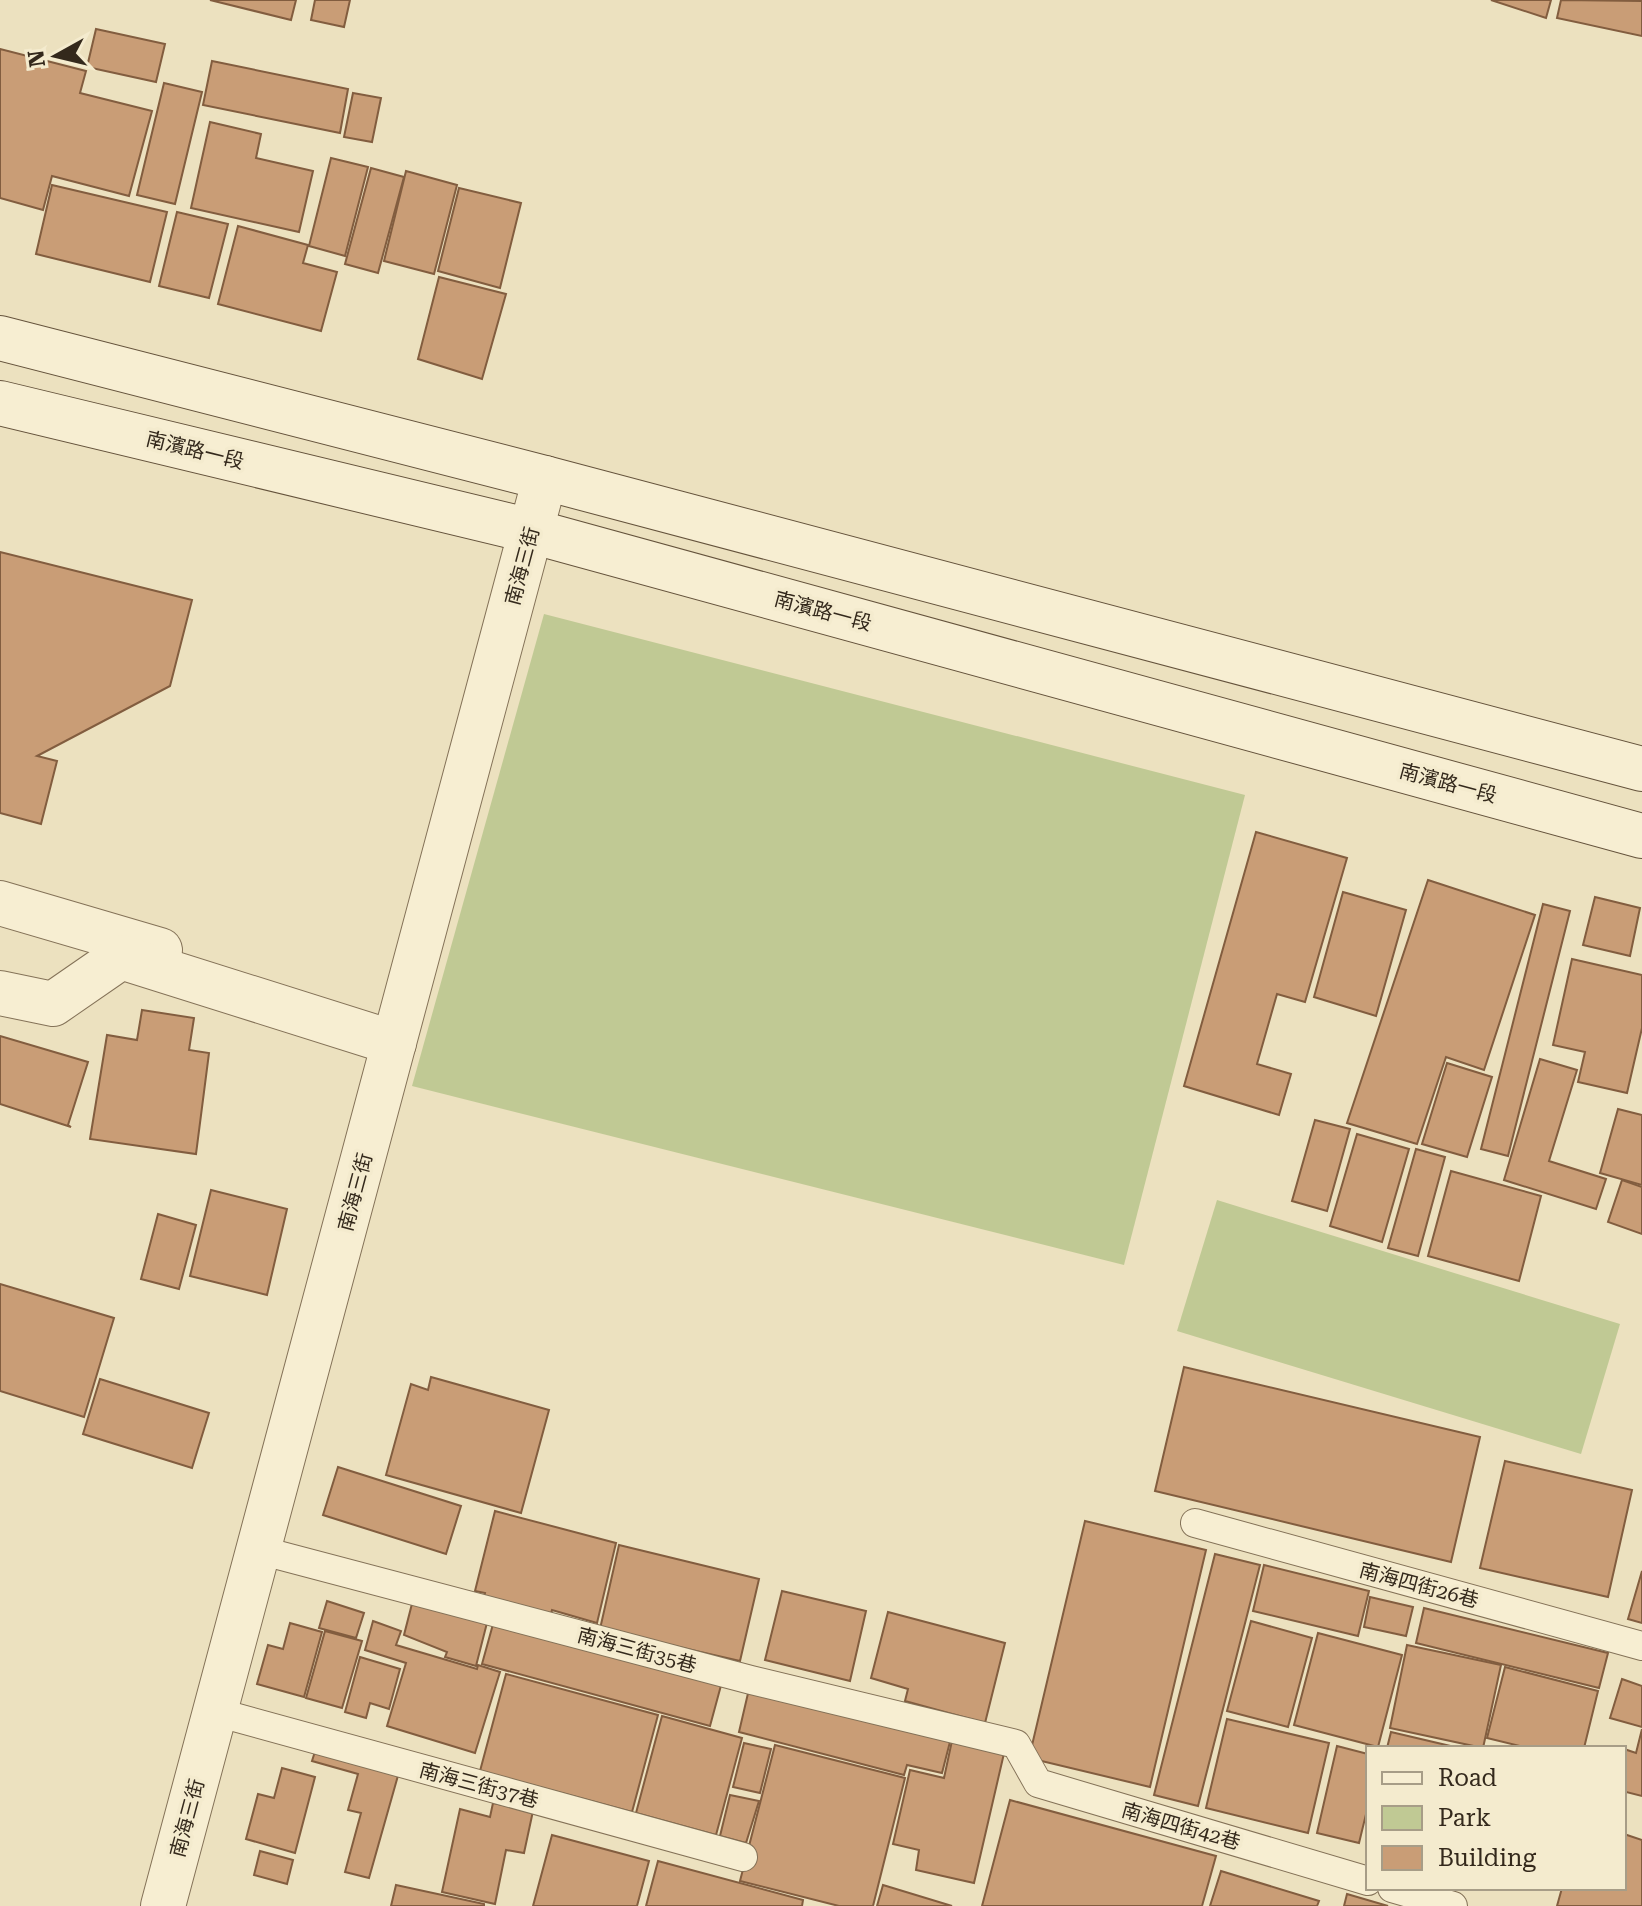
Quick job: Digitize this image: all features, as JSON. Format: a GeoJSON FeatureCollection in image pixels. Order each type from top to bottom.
{"type":"FeatureCollection","features":[{"type":"Feature","properties":{"kind":"main road"},"geometry":{"type":"LineString","coordinates":[[0,338],[545,478],[1642,769]]}},
{"type":"Feature","properties":{"kind":"main road","name":"南濱路一段"},"geometry":{"type":"LineString","coordinates":[[0,403],[531,531],[1642,836]]}},
{"type":"Feature","properties":{"kind":"main road","name":"南海三街"},"geometry":{"type":"LineString","coordinates":[[163,1906],[545,478]]}},
{"type":"Feature","properties":{"kind":"main road"},"geometry":{"type":"LineString","coordinates":[[0,903],[397,1032]]}},
{"type":"Feature","properties":{"kind":"main road"},"geometry":{"type":"LineString","coordinates":[[0,993],[53,1004],[121,957],[397,1032]]}},
{"type":"Feature","properties":{"kind":"lane","name":"南海四街26巷"},"geometry":{"type":"LineString","coordinates":[[1195,1523],[1642,1646]]}},
{"type":"Feature","properties":{"kind":"lane","name":"南海三街35巷"},"geometry":{"type":"LineString","coordinates":[[259,1550],[751,1680],[1016,1744]]}},
{"type":"Feature","properties":{"kind":"lane","name":"南海三街37巷"},"geometry":{"type":"LineString","coordinates":[[216,1712],[743,1857]]}},
{"type":"Feature","properties":{"kind":"lane","name":"南海四街42巷"},"geometry":{"type":"LineString","coordinates":[[1016,1744],[1038,1783],[1366,1880]]}},
{"type":"Feature","properties":{"kind":"lane"},"geometry":{"type":"LineString","coordinates":[[1399,1890],[1453,1906]]}},
{"type":"Feature","properties":{"kind":"green space"},"geometry":{"type":"Polygon","coordinates":[[[544,614],[1245,795],[1124,1265],[412,1086],[544,614]]]}},
{"type":"Feature","properties":{"kind":"green space"},"geometry":{"type":"Polygon","coordinates":[[[1217,1200],[1620,1324],[1581,1454],[1177,1331],[1217,1200]]]}},
{"type":"Feature","properties":{"kind":"building"},"geometry":{"type":"Polygon","coordinates":[[[210,0],[296,0],[291,20],[210,0]]]}},
{"type":"Feature","properties":{"kind":"building"},"geometry":{"type":"Polygon","coordinates":[[[315,0],[350,0],[344,27],[311,20],[315,0]]]}},
{"type":"Feature","properties":{"kind":"building"},"geometry":{"type":"Polygon","coordinates":[[[1491,0],[1551,0],[1546,18],[1491,0]]]}},
{"type":"Feature","properties":{"kind":"building"},"geometry":{"type":"Polygon","coordinates":[[[1561,0],[1642,1],[1642,36],[1557,18],[1561,0]]]}},
{"type":"Feature","properties":{"kind":"building"},"geometry":{"type":"Polygon","coordinates":[[[96,29],[165,44],[156,82],[87,67],[96,29]]]}},
{"type":"Feature","properties":{"kind":"building"},"geometry":{"type":"Polygon","coordinates":[[[0,49],[86,71],[80,93],[152,111],[129,196],[52,176],[43,210],[0,198],[0,49]]]}},
{"type":"Feature","properties":{"kind":"building"},"geometry":{"type":"Polygon","coordinates":[[[212,61],[348,89],[340,133],[203,105],[212,61]]]}},
{"type":"Feature","properties":{"kind":"building"},"geometry":{"type":"Polygon","coordinates":[[[164,83],[202,92],[175,204],[137,195],[164,83]]]}},
{"type":"Feature","properties":{"kind":"building"},"geometry":{"type":"Polygon","coordinates":[[[353,93],[381,98],[372,142],[344,137],[353,93]]]}},
{"type":"Feature","properties":{"kind":"building"},"geometry":{"type":"Polygon","coordinates":[[[210,122],[261,134],[256,158],[313,171],[299,232],[191,208],[210,122]]]}},
{"type":"Feature","properties":{"kind":"building"},"geometry":{"type":"Polygon","coordinates":[[[331,158],[368,167],[345,256],[309,246],[331,158]]]}},
{"type":"Feature","properties":{"kind":"building"},"geometry":{"type":"Polygon","coordinates":[[[371,168],[404,177],[378,273],[345,264],[371,168]]]}},
{"type":"Feature","properties":{"kind":"building"},"geometry":{"type":"Polygon","coordinates":[[[406,171],[457,185],[434,274],[384,261],[406,171]]]}},
{"type":"Feature","properties":{"kind":"building"},"geometry":{"type":"Polygon","coordinates":[[[52,185],[167,212],[150,282],[36,254],[52,185]]]}},
{"type":"Feature","properties":{"kind":"building"},"geometry":{"type":"Polygon","coordinates":[[[459,188],[521,203],[500,288],[438,271],[459,188]]]}},
{"type":"Feature","properties":{"kind":"building"},"geometry":{"type":"Polygon","coordinates":[[[177,212],[228,224],[209,298],[159,286],[177,212]]]}},
{"type":"Feature","properties":{"kind":"building"},"geometry":{"type":"Polygon","coordinates":[[[238,226],[308,245],[303,263],[337,272],[321,331],[218,304],[238,226]]]}},
{"type":"Feature","properties":{"kind":"building"},"geometry":{"type":"Polygon","coordinates":[[[439,277],[506,294],[482,379],[418,359],[439,277]]]}},
{"type":"Feature","properties":{"kind":"building"},"geometry":{"type":"Polygon","coordinates":[[[0,552],[192,600],[170,686],[37,756],[57,761],[41,824],[0,813],[0,552]]]}},
{"type":"Feature","properties":{"kind":"building"},"geometry":{"type":"Polygon","coordinates":[[[1256,832],[1347,858],[1305,1002],[1277,994],[1257,1064],[1291,1074],[1279,1115],[1184,1086],[1256,832]]]}},
{"type":"Feature","properties":{"kind":"building"},"geometry":{"type":"Polygon","coordinates":[[[1428,880],[1535,915],[1484,1070],[1446,1057],[1417,1144],[1347,1123],[1428,880]]]}},
{"type":"Feature","properties":{"kind":"building"},"geometry":{"type":"Polygon","coordinates":[[[1343,892],[1406,910],[1376,1016],[1314,997],[1343,892]]]}},
{"type":"Feature","properties":{"kind":"building"},"geometry":{"type":"Polygon","coordinates":[[[1595,897],[1640,908],[1630,956],[1583,945],[1595,897]]]}},
{"type":"Feature","properties":{"kind":"building"},"geometry":{"type":"Polygon","coordinates":[[[1543,904],[1570,911],[1508,1156],[1481,1149],[1543,904]]]}},
{"type":"Feature","properties":{"kind":"building"},"geometry":{"type":"Polygon","coordinates":[[[1572,959],[1642,975],[1642,1028],[1627,1093],[1578,1082],[1585,1052],[1553,1045],[1572,959]]]}},
{"type":"Feature","properties":{"kind":"building"},"geometry":{"type":"Polygon","coordinates":[[[142,1010],[194,1018],[189,1050],[209,1053],[196,1154],[90,1139],[107,1035],[137,1040],[142,1010]]]}},
{"type":"Feature","properties":{"kind":"building"},"geometry":{"type":"Polygon","coordinates":[[[0,1036],[88,1062],[68,1125],[71,1127],[0,1104],[0,1036]]]}},
{"type":"Feature","properties":{"kind":"building"},"geometry":{"type":"Polygon","coordinates":[[[1540,1059],[1577,1070],[1549,1161],[1606,1179],[1596,1209],[1504,1180],[1540,1059]]]}},
{"type":"Feature","properties":{"kind":"building"},"geometry":{"type":"Polygon","coordinates":[[[1447,1063],[1492,1077],[1467,1157],[1422,1144],[1447,1063]]]}},
{"type":"Feature","properties":{"kind":"building"},"geometry":{"type":"Polygon","coordinates":[[[1618,1109],[1642,1115],[1642,1185],[1600,1173],[1618,1109]]]}},
{"type":"Feature","properties":{"kind":"building"},"geometry":{"type":"Polygon","coordinates":[[[1315,1120],[1350,1129],[1327,1211],[1292,1201],[1315,1120]]]}},
{"type":"Feature","properties":{"kind":"building"},"geometry":{"type":"Polygon","coordinates":[[[1357,1134],[1409,1149],[1382,1242],[1330,1226],[1357,1134]]]}},
{"type":"Feature","properties":{"kind":"building"},"geometry":{"type":"Polygon","coordinates":[[[1416,1149],[1445,1157],[1418,1256],[1388,1248],[1416,1149]]]}},
{"type":"Feature","properties":{"kind":"building"},"geometry":{"type":"Polygon","coordinates":[[[1451,1171],[1541,1196],[1519,1281],[1428,1256],[1451,1171]]]}},
{"type":"Feature","properties":{"kind":"building"},"geometry":{"type":"Polygon","coordinates":[[[1622,1180],[1642,1187],[1642,1234],[1608,1222],[1622,1180]]]}},
{"type":"Feature","properties":{"kind":"building"},"geometry":{"type":"Polygon","coordinates":[[[211,1190],[287,1209],[267,1295],[190,1276],[211,1190]]]}},
{"type":"Feature","properties":{"kind":"building"},"geometry":{"type":"Polygon","coordinates":[[[158,1214],[196,1225],[179,1289],[141,1279],[158,1214]]]}},
{"type":"Feature","properties":{"kind":"building"},"geometry":{"type":"Polygon","coordinates":[[[0,1284],[114,1318],[84,1417],[0,1391],[0,1284]]]}},
{"type":"Feature","properties":{"kind":"building"},"geometry":{"type":"Polygon","coordinates":[[[1184,1367],[1480,1437],[1451,1562],[1155,1491],[1184,1367]]]}},
{"type":"Feature","properties":{"kind":"building"},"geometry":{"type":"Polygon","coordinates":[[[431,1377],[549,1410],[521,1513],[386,1475],[411,1384],[428,1390],[431,1377]]]}},
{"type":"Feature","properties":{"kind":"building"},"geometry":{"type":"Polygon","coordinates":[[[100,1379],[209,1413],[192,1468],[83,1434],[100,1379]]]}},
{"type":"Feature","properties":{"kind":"building"},"geometry":{"type":"Polygon","coordinates":[[[1505,1461],[1632,1490],[1608,1597],[1480,1568],[1505,1461]]]}},
{"type":"Feature","properties":{"kind":"building"},"geometry":{"type":"Polygon","coordinates":[[[338,1467],[461,1506],[446,1554],[323,1515],[338,1467]]]}},
{"type":"Feature","properties":{"kind":"building"},"geometry":{"type":"Polygon","coordinates":[[[495,1511],[616,1543],[597,1623],[552,1610],[549,1621],[482,1604],[485,1593],[475,1591],[495,1511]]]}},
{"type":"Feature","properties":{"kind":"building"},"geometry":{"type":"Polygon","coordinates":[[[1085,1521],[1206,1550],[1150,1787],[1029,1758],[1085,1521]]]}},
{"type":"Feature","properties":{"kind":"building"},"geometry":{"type":"Polygon","coordinates":[[[619,1545],[759,1579],[740,1661],[600,1629],[619,1545]]]}},
{"type":"Feature","properties":{"kind":"building"},"geometry":{"type":"Polygon","coordinates":[[[1215,1554],[1260,1565],[1198,1806],[1154,1795],[1215,1554]]]}},
{"type":"Feature","properties":{"kind":"building"},"geometry":{"type":"Polygon","coordinates":[[[1264,1565],[1369,1591],[1358,1636],[1253,1611],[1264,1565]]]}},
{"type":"Feature","properties":{"kind":"building"},"geometry":{"type":"Polygon","coordinates":[[[1642,1571],[1642,1623],[1628,1619],[1642,1571]]]}},
{"type":"Feature","properties":{"kind":"building"},"geometry":{"type":"Polygon","coordinates":[[[782,1591],[866,1611],[850,1681],[765,1660],[782,1591]]]}},
{"type":"Feature","properties":{"kind":"building"},"geometry":{"type":"Polygon","coordinates":[[[415,1592],[490,1611],[476,1666],[445,1657],[447,1652],[404,1635],[415,1592]]]}},
{"type":"Feature","properties":{"kind":"building"},"geometry":{"type":"Polygon","coordinates":[[[1370,1597],[1413,1607],[1406,1636],[1364,1627],[1370,1597]]]}},
{"type":"Feature","properties":{"kind":"building"},"geometry":{"type":"Polygon","coordinates":[[[327,1601],[364,1613],[356,1638],[319,1628],[327,1601]]]}},
{"type":"Feature","properties":{"kind":"building"},"geometry":{"type":"Polygon","coordinates":[[[1424,1608],[1608,1653],[1599,1688],[1416,1643],[1424,1608]]]}},
{"type":"Feature","properties":{"kind":"building"},"geometry":{"type":"Polygon","coordinates":[[[888,1612],[1005,1643],[985,1723],[905,1701],[908,1689],[871,1678],[888,1612]]]}},
{"type":"Feature","properties":{"kind":"building"},"geometry":{"type":"Polygon","coordinates":[[[495,1617],[723,1678],[710,1726],[482,1664],[495,1617]]]}},
{"type":"Feature","properties":{"kind":"building"},"geometry":{"type":"Polygon","coordinates":[[[373,1621],[401,1631],[396,1645],[477,1669],[478,1665],[500,1672],[475,1753],[387,1726],[406,1663],[365,1650],[373,1621]]]}},
{"type":"Feature","properties":{"kind":"building"},"geometry":{"type":"Polygon","coordinates":[[[1251,1621],[1312,1638],[1288,1727],[1227,1711],[1251,1621]]]}},
{"type":"Feature","properties":{"kind":"building"},"geometry":{"type":"Polygon","coordinates":[[[290,1623],[322,1632],[304,1697],[257,1684],[268,1645],[283,1649],[290,1623]]]}},
{"type":"Feature","properties":{"kind":"building"},"geometry":{"type":"Polygon","coordinates":[[[325,1631],[362,1641],[342,1708],[306,1698],[325,1631]]]}},
{"type":"Feature","properties":{"kind":"building"},"geometry":{"type":"Polygon","coordinates":[[[1318,1633],[1402,1655],[1378,1746],[1294,1725],[1318,1633]]]}},
{"type":"Feature","properties":{"kind":"building"},"geometry":{"type":"Polygon","coordinates":[[[1407,1645],[1501,1665],[1483,1746],[1390,1728],[1407,1645]]]}},
{"type":"Feature","properties":{"kind":"building"},"geometry":{"type":"Polygon","coordinates":[[[360,1657],[400,1669],[389,1709],[370,1703],[366,1718],[345,1712],[360,1657]]]}},
{"type":"Feature","properties":{"kind":"building"},"geometry":{"type":"Polygon","coordinates":[[[1505,1667],[1598,1691],[1584,1746],[1520,1746],[1487,1738],[1505,1667]]]}},
{"type":"Feature","properties":{"kind":"building"},"geometry":{"type":"Polygon","coordinates":[[[506,1674],[658,1715],[632,1812],[480,1771],[506,1674]]]}},
{"type":"Feature","properties":{"kind":"building"},"geometry":{"type":"Polygon","coordinates":[[[1622,1679],[1642,1686],[1642,1727],[1610,1718],[1622,1679]]]}},
{"type":"Feature","properties":{"kind":"building"},"geometry":{"type":"Polygon","coordinates":[[[749,1689],[952,1734],[942,1773],[907,1765],[904,1775],[739,1732],[749,1689]]]}},
{"type":"Feature","properties":{"kind":"building"},"geometry":{"type":"Polygon","coordinates":[[[662,1716],[742,1738],[716,1835],[636,1813],[662,1716]]]}},
{"type":"Feature","properties":{"kind":"building"},"geometry":{"type":"Polygon","coordinates":[[[1227,1719],[1329,1743],[1308,1833],[1206,1808],[1227,1719]]]}},
{"type":"Feature","properties":{"kind":"building"},"geometry":{"type":"Polygon","coordinates":[[[1642,1729],[1642,1796],[1626,1792],[1626,1750],[1636,1753],[1642,1729]]]}},
{"type":"Feature","properties":{"kind":"building"},"geometry":{"type":"Polygon","coordinates":[[[1391,1732],[1450,1746],[1388,1746],[1391,1732]]]}},
{"type":"Feature","properties":{"kind":"building"},"geometry":{"type":"Polygon","coordinates":[[[953,1736],[1005,1749],[974,1883],[916,1870],[919,1850],[893,1844],[910,1770],[944,1778],[953,1736]]]}},
{"type":"Feature","properties":{"kind":"building"},"geometry":{"type":"Polygon","coordinates":[[[318,1742],[401,1765],[369,1878],[345,1872],[361,1813],[348,1810],[358,1774],[312,1761],[318,1742]]]}},
{"type":"Feature","properties":{"kind":"building"},"geometry":{"type":"Polygon","coordinates":[[[744,1743],[771,1749],[760,1793],[733,1787],[744,1743]]]}},
{"type":"Feature","properties":{"kind":"building"},"geometry":{"type":"Polygon","coordinates":[[[775,1745],[905,1778],[873,1906],[839,1906],[740,1881],[775,1745]]]}},
{"type":"Feature","properties":{"kind":"building"},"geometry":{"type":"Polygon","coordinates":[[[1337,1746],[1366,1753],[1366,1814],[1359,1843],[1317,1833],[1337,1746]]]}},
{"type":"Feature","properties":{"kind":"building"},"geometry":{"type":"Polygon","coordinates":[[[282,1768],[315,1777],[295,1853],[246,1839],[258,1794],[274,1798],[282,1768]]]}},
{"type":"Feature","properties":{"kind":"building"},"geometry":{"type":"Polygon","coordinates":[[[730,1795],[759,1801],[746,1843],[720,1836],[730,1795]]]}},
{"type":"Feature","properties":{"kind":"building"},"geometry":{"type":"Polygon","coordinates":[[[1010,1800],[1216,1856],[1202,1906],[982,1906],[1010,1800]]]}},
{"type":"Feature","properties":{"kind":"building"},"geometry":{"type":"Polygon","coordinates":[[[493,1803],[533,1811],[524,1853],[506,1850],[495,1904],[442,1892],[460,1809],[490,1817],[493,1803]]]}},
{"type":"Feature","properties":{"kind":"building"},"geometry":{"type":"Polygon","coordinates":[[[552,1835],[649,1861],[637,1906],[533,1906],[552,1835]]]}},
{"type":"Feature","properties":{"kind":"building"},"geometry":{"type":"Polygon","coordinates":[[[1626,1835],[1642,1840],[1642,1906],[1557,1906],[1561,1890],[1626,1890],[1626,1835]]]}},
{"type":"Feature","properties":{"kind":"building"},"geometry":{"type":"Polygon","coordinates":[[[260,1851],[293,1860],[287,1884],[254,1875],[260,1851]]]}},
{"type":"Feature","properties":{"kind":"building"},"geometry":{"type":"Polygon","coordinates":[[[658,1861],[803,1900],[802,1906],[646,1906],[658,1861]]]}},
{"type":"Feature","properties":{"kind":"building"},"geometry":{"type":"Polygon","coordinates":[[[1221,1871],[1319,1901],[1317,1906],[1210,1906],[1221,1871]]]}},
{"type":"Feature","properties":{"kind":"building"},"geometry":{"type":"Polygon","coordinates":[[[396,1885],[484,1904],[484,1906],[391,1906],[396,1885]]]}},
{"type":"Feature","properties":{"kind":"building"},"geometry":{"type":"Polygon","coordinates":[[[883,1885],[952,1906],[877,1906],[883,1885]]]}},
{"type":"Feature","properties":{"kind":"building"},"geometry":{"type":"Polygon","coordinates":[[[1347,1894],[1388,1906],[1344,1906],[1347,1894]]]}}]}
